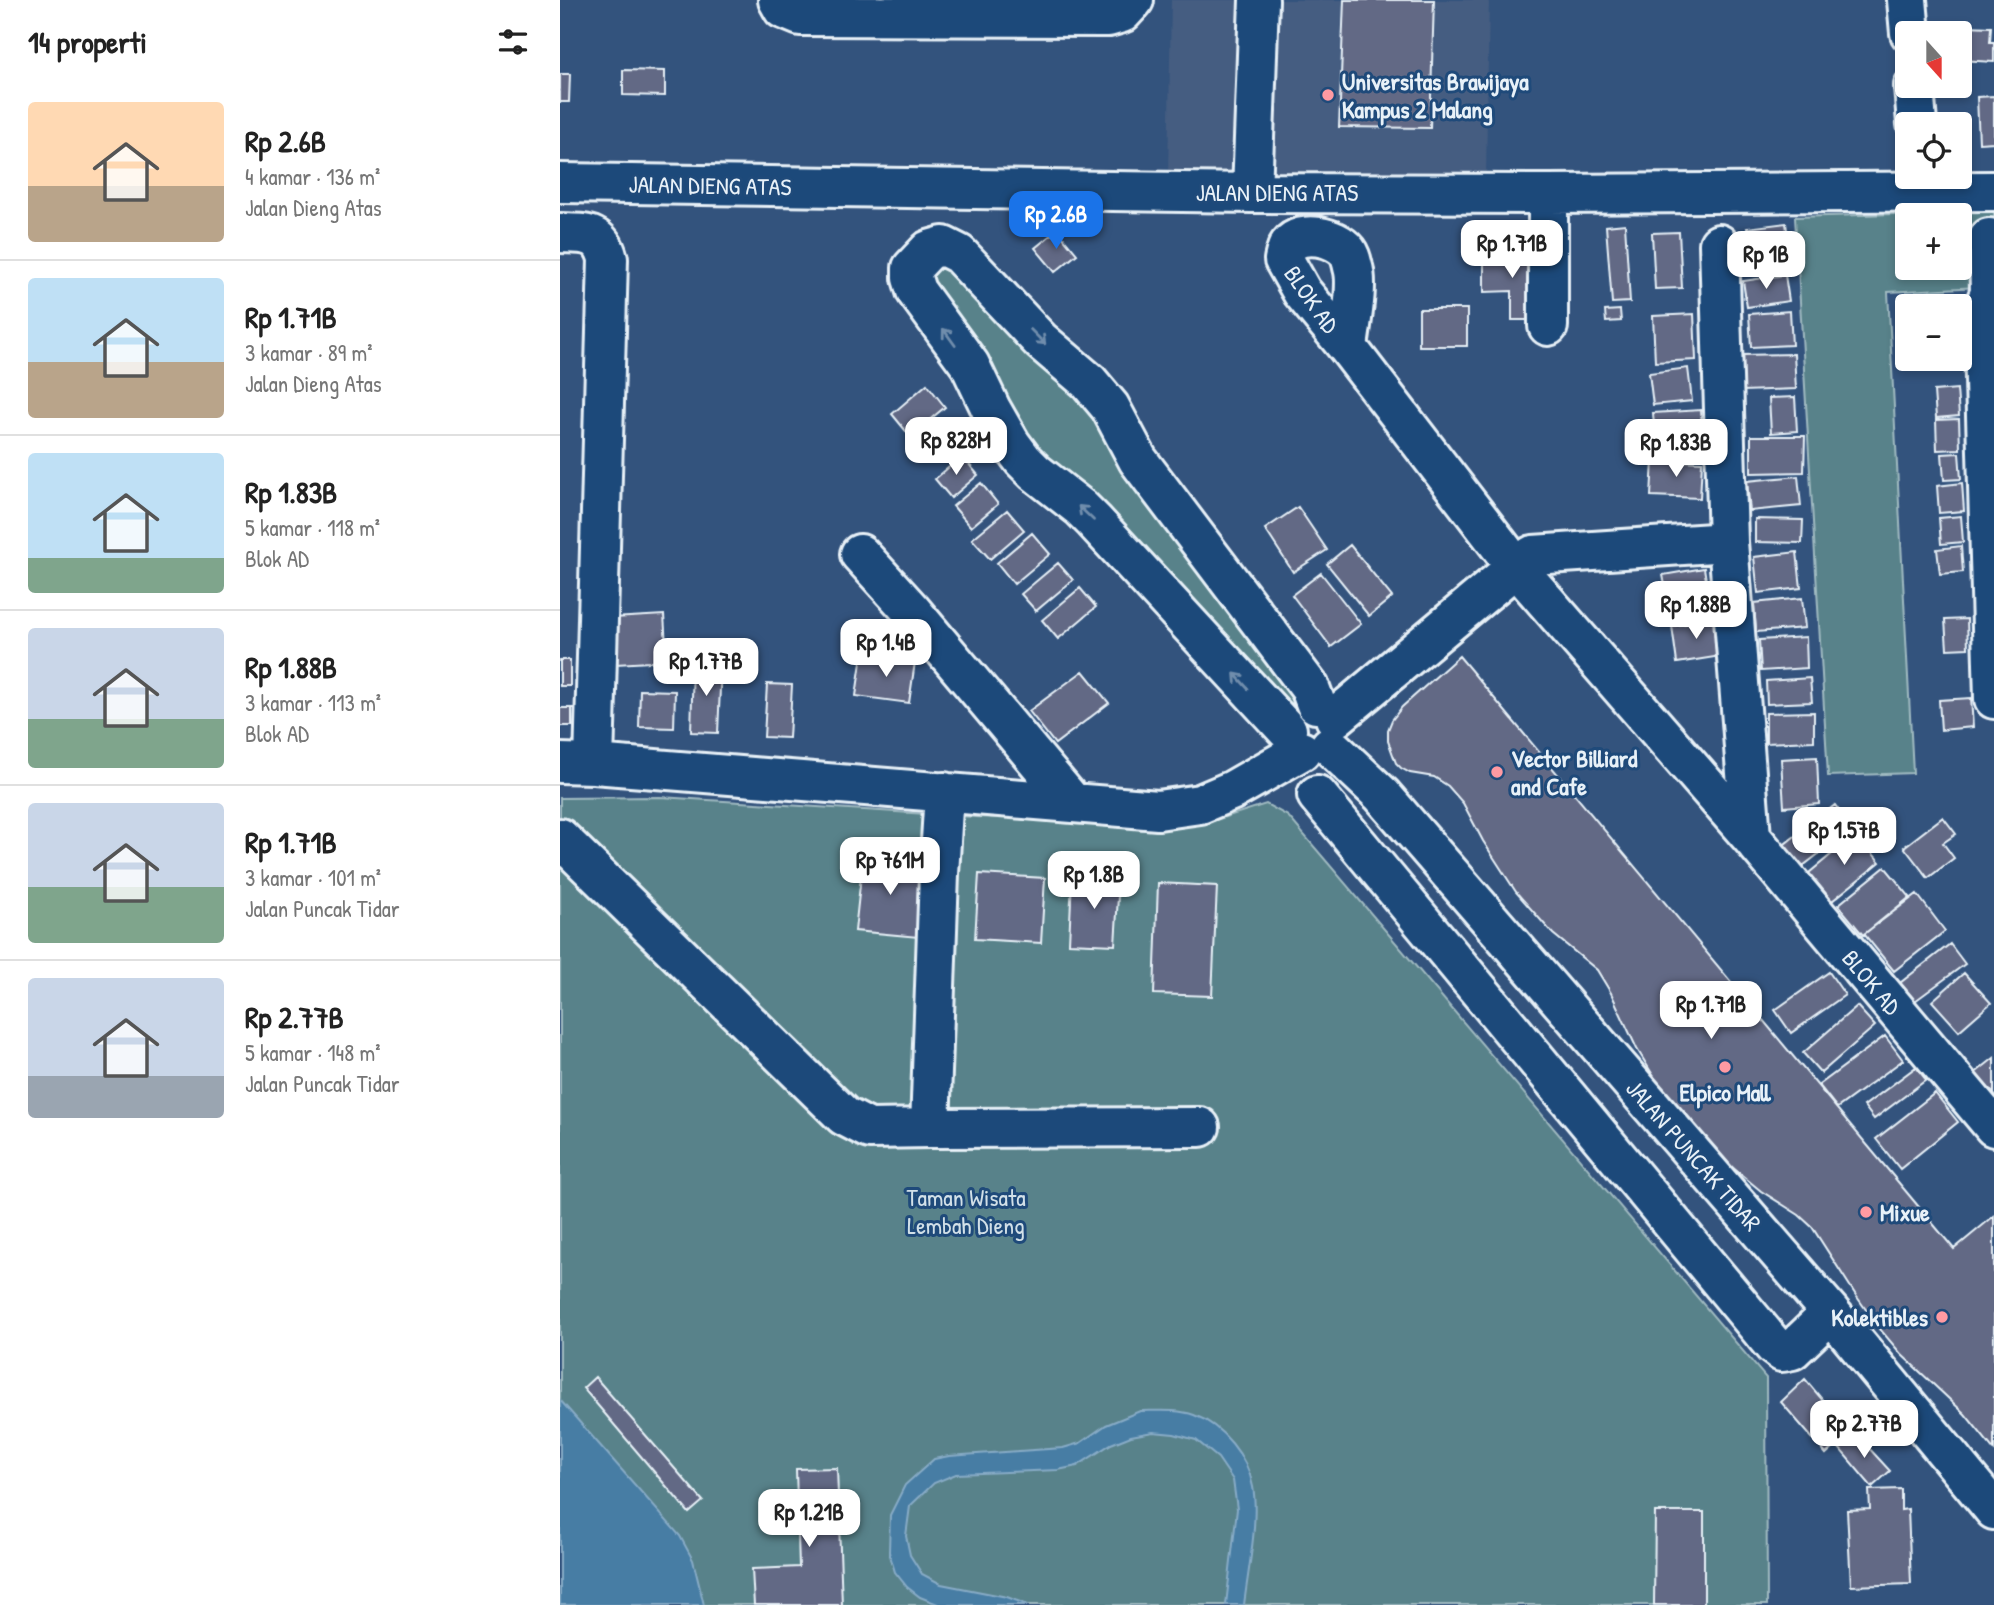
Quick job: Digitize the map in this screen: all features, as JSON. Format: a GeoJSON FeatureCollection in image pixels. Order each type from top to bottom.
{"type":"FeatureCollection","features":[{"type":"Feature","properties":{"kind":"street"},"geometry":{"type":"LineString","coordinates":[[778,0],[783,9],[800,16],[1108,17],[1122,13],[1134,0]]}},
{"type":"Feature","properties":{"kind":"street"},"geometry":{"type":"LineString","coordinates":[[1252,193],[1259,0]]}},
{"type":"Feature","properties":{"kind":"street"},"geometry":{"type":"LineString","coordinates":[[1907,0],[1909,21]]}},
{"type":"Feature","properties":{"kind":"street","name":"JALAN DIENG ATAS"},"geometry":{"type":"LineString","coordinates":[[560,183],[1252,193],[1548,194],[1812,193],[1895,186]]}},
{"type":"Feature","properties":{"kind":"street","name":"JALAN DIENG ATAS"},"geometry":{"type":"LineString","coordinates":[[1972,189],[1994,191]]}},
{"type":"Feature","properties":{"kind":"street"},"geometry":{"type":"LineString","coordinates":[[1548,194],[1548,326]]}},
{"type":"Feature","properties":{"kind":"street"},"geometry":{"type":"LineString","coordinates":[[560,233],[588,234],[599,239],[605,247],[608,259],[577,763],[1158,810],[1200,804],[1233,790],[1314,730],[1533,555],[1728,542]]}},
{"type":"Feature","properties":{"kind":"street"},"geometry":{"type":"LineString","coordinates":[[1989,237],[1990,293],[1983,309],[1994,699]]}},
{"type":"Feature","properties":{"kind":"street"},"geometry":{"type":"LineString","coordinates":[[1719,244],[1728,542],[1751,837]]}},
{"type":"Feature","properties":{"kind":"street"},"geometry":{"type":"LineString","coordinates":[[943,246],[959,254],[1041,341],[1090,382],[1110,407],[1138,460],[1310,688],[1314,730],[1081,508],[1035,472],[1011,444],[990,409],[970,365],[916,292],[912,268],[929,250],[943,246]]}},
{"type":"Feature","properties":{"kind":"street","name":"BLOK AD"},"geometry":{"type":"LineString","coordinates":[[1348,348],[1503,579],[1751,837],[1994,1127]]}},
{"type":"Feature","properties":{"kind":"street"},"geometry":{"type":"LineString","coordinates":[[860,554],[920,620],[1072,802]]}},
{"type":"Feature","properties":{"kind":"street","name":"JALAN PUNCAK TIDAR"},"geometry":{"type":"LineString","coordinates":[[1314,730],[1382,795],[1832,1313],[1994,1510]]}},
{"type":"Feature","properties":{"kind":"street"},"geometry":{"type":"LineString","coordinates":[[930,1128],[944,792]]}},
{"type":"Feature","properties":{"kind":"street"},"geometry":{"type":"LineString","coordinates":[[1317,794],[1774,1346],[1782,1352],[1791,1350],[1832,1313]]}},
{"type":"Feature","properties":{"kind":"street"},"geometry":{"type":"LineString","coordinates":[[560,838],[844,1116],[869,1129],[1200,1127]]}},
{"type":"Feature","properties":{"kind":"shaded area","name":"Universitas Brawijaya Kampus 2 Malang"},"geometry":{"type":"Polygon","coordinates":[[[1171,0],[1489,0],[1486,176],[1168,176],[1171,0]]]}},
{"type":"Feature","properties":{"kind":"shaded area"},"geometry":{"type":"Polygon","coordinates":[[[560,1400],[680,1536],[693,1560],[704,1605],[560,1605],[560,1400]]]}},
{"type":"Feature","properties":{"kind":"shaded area"},"geometry":{"type":"Polygon","coordinates":[[[1140,1411],[1181,1412],[1204,1420],[1224,1434],[1246,1464],[1253,1487],[1255,1514],[1244,1605],[1226,1605],[1237,1509],[1233,1480],[1218,1458],[1196,1440],[1153,1432],[1131,1436],[1111,1444],[1077,1466],[1058,1470],[956,1474],[934,1483],[910,1506],[906,1536],[910,1555],[922,1574],[941,1584],[1007,1597],[1028,1605],[940,1605],[920,1597],[907,1587],[895,1572],[889,1552],[890,1515],[905,1485],[934,1459],[1063,1448],[1080,1443],[1106,1425],[1140,1411]]]}},
{"type":"Feature","properties":{"kind":"green space"},"geometry":{"type":"Polygon","coordinates":[[[1994,211],[1994,229],[1979,287],[1888,292],[1913,773],[1828,776],[1795,217],[1895,214],[1895,280],[1972,280],[1972,212],[1994,211]]]}},
{"type":"Feature","properties":{"kind":"green space"},"geometry":{"type":"Polygon","coordinates":[[[940,265],[947,266],[1088,399],[1126,477],[1295,675],[1295,700],[1289,706],[1036,451],[932,292],[929,273],[940,265]]]}},
{"type":"Feature","properties":{"kind":"green space","name":"Taman Wisata Lembah Dieng"},"geometry":{"type":"Polygon","coordinates":[[[660,797],[975,817],[1200,825],[1266,804],[1288,816],[1766,1378],[1767,1605],[560,1605],[560,798],[660,797]]]}},
{"type":"Feature","properties":{"kind":"building"},"geometry":{"type":"Polygon","coordinates":[[[1344,0],[1434,0],[1430,128],[1339,127],[1344,0]]]}},
{"type":"Feature","properties":{"kind":"building"},"geometry":{"type":"Polygon","coordinates":[[[1972,26],[1991,27],[1990,42],[1994,42],[1994,62],[1972,61],[1972,26]]]}},
{"type":"Feature","properties":{"kind":"building"},"geometry":{"type":"Polygon","coordinates":[[[623,70],[665,71],[665,96],[623,95],[623,70]]]}},
{"type":"Feature","properties":{"kind":"building"},"geometry":{"type":"Polygon","coordinates":[[[560,74],[570,74],[569,102],[560,102],[560,74]]]}},
{"type":"Feature","properties":{"kind":"building"},"geometry":{"type":"Polygon","coordinates":[[[1994,96],[1994,142],[1979,143],[1977,97],[1994,96]]]}},
{"type":"Feature","properties":{"kind":"building"},"geometry":{"type":"Polygon","coordinates":[[[1786,223],[1791,261],[1752,266],[1747,228],[1786,223]]]}},
{"type":"Feature","properties":{"kind":"building"},"geometry":{"type":"Polygon","coordinates":[[[1625,224],[1630,302],[1612,303],[1606,226],[1625,224]]]}},
{"type":"Feature","properties":{"kind":"building"},"geometry":{"type":"Polygon","coordinates":[[[1057,230],[1077,254],[1055,272],[1035,248],[1057,230]]]}},
{"type":"Feature","properties":{"kind":"building"},"geometry":{"type":"Polygon","coordinates":[[[1679,232],[1682,288],[1655,289],[1652,233],[1679,232]]]}},
{"type":"Feature","properties":{"kind":"building"},"geometry":{"type":"Polygon","coordinates":[[[1484,252],[1534,252],[1534,320],[1512,320],[1512,291],[1484,292],[1484,252]]]}},
{"type":"Feature","properties":{"kind":"building"},"geometry":{"type":"Polygon","coordinates":[[[1785,275],[1789,301],[1747,307],[1743,281],[1785,275]]]}},
{"type":"Feature","properties":{"kind":"building"},"geometry":{"type":"Polygon","coordinates":[[[1419,309],[1467,309],[1467,346],[1419,346],[1419,309]]]}},
{"type":"Feature","properties":{"kind":"building"},"geometry":{"type":"Polygon","coordinates":[[[1620,310],[1621,321],[1606,322],[1605,311],[1620,310]]]}},
{"type":"Feature","properties":{"kind":"building"},"geometry":{"type":"Polygon","coordinates":[[[1790,311],[1792,345],[1751,347],[1749,314],[1790,311]]]}},
{"type":"Feature","properties":{"kind":"building"},"geometry":{"type":"Polygon","coordinates":[[[1694,314],[1696,360],[1655,362],[1653,316],[1694,314]]]}},
{"type":"Feature","properties":{"kind":"building"},"geometry":{"type":"Polygon","coordinates":[[[1794,354],[1796,389],[1743,391],[1742,355],[1794,354]]]}},
{"type":"Feature","properties":{"kind":"building"},"geometry":{"type":"Polygon","coordinates":[[[1688,368],[1692,401],[1653,405],[1649,373],[1688,368]]]}},
{"type":"Feature","properties":{"kind":"building"},"geometry":{"type":"Polygon","coordinates":[[[927,384],[945,407],[910,436],[892,414],[927,384]]]}},
{"type":"Feature","properties":{"kind":"building"},"geometry":{"type":"Polygon","coordinates":[[[1957,389],[1959,416],[1936,418],[1934,391],[1957,389]]]}},
{"type":"Feature","properties":{"kind":"building"},"geometry":{"type":"Polygon","coordinates":[[[1795,397],[1797,431],[1771,433],[1769,398],[1795,397]]]}},
{"type":"Feature","properties":{"kind":"building"},"geometry":{"type":"Polygon","coordinates":[[[1701,410],[1703,447],[1656,450],[1653,413],[1701,410]]]}},
{"type":"Feature","properties":{"kind":"building"},"geometry":{"type":"Polygon","coordinates":[[[1959,419],[1960,449],[1937,450],[1936,420],[1959,419]]]}},
{"type":"Feature","properties":{"kind":"building"},"geometry":{"type":"Polygon","coordinates":[[[1751,436],[1805,436],[1804,472],[1751,473],[1751,436]]]}},
{"type":"Feature","properties":{"kind":"building"},"geometry":{"type":"Polygon","coordinates":[[[1959,453],[1961,479],[1944,480],[1942,454],[1959,453]]]}},
{"type":"Feature","properties":{"kind":"building"},"geometry":{"type":"Polygon","coordinates":[[[962,456],[978,475],[951,498],[935,479],[962,456]]]}},
{"type":"Feature","properties":{"kind":"building"},"geometry":{"type":"Polygon","coordinates":[[[1653,460],[1702,462],[1700,498],[1651,496],[1653,460]]]}},
{"type":"Feature","properties":{"kind":"building"},"geometry":{"type":"Polygon","coordinates":[[[1798,476],[1801,506],[1750,511],[1747,481],[1798,476]]]}},
{"type":"Feature","properties":{"kind":"building"},"geometry":{"type":"Polygon","coordinates":[[[981,483],[998,504],[971,527],[953,506],[981,483]]]}},
{"type":"Feature","properties":{"kind":"building"},"geometry":{"type":"Polygon","coordinates":[[[1962,483],[1964,511],[1939,513],[1937,486],[1962,483]]]}},
{"type":"Feature","properties":{"kind":"building"},"geometry":{"type":"Polygon","coordinates":[[[1298,507],[1327,550],[1293,572],[1265,529],[1298,507]]]}},
{"type":"Feature","properties":{"kind":"building"},"geometry":{"type":"Polygon","coordinates":[[[1007,510],[1024,530],[990,559],[972,539],[1007,510]]]}},
{"type":"Feature","properties":{"kind":"building"},"geometry":{"type":"Polygon","coordinates":[[[1961,516],[1963,542],[1941,544],[1939,518],[1961,516]]]}},
{"type":"Feature","properties":{"kind":"building"},"geometry":{"type":"Polygon","coordinates":[[[1755,519],[1803,520],[1802,543],[1755,542],[1755,519]]]}},
{"type":"Feature","properties":{"kind":"building"},"geometry":{"type":"Polygon","coordinates":[[[1032,533],[1050,554],[1014,584],[997,563],[1032,533]]]}},
{"type":"Feature","properties":{"kind":"building"},"geometry":{"type":"Polygon","coordinates":[[[1350,545],[1392,597],[1369,616],[1327,564],[1350,545]]]}},
{"type":"Feature","properties":{"kind":"building"},"geometry":{"type":"Polygon","coordinates":[[[1961,546],[1963,572],[1940,574],[1937,549],[1961,546]]]}},
{"type":"Feature","properties":{"kind":"building"},"geometry":{"type":"Polygon","coordinates":[[[1797,552],[1801,588],[1758,593],[1754,557],[1797,552]]]}},
{"type":"Feature","properties":{"kind":"building"},"geometry":{"type":"Polygon","coordinates":[[[1058,563],[1073,580],[1036,611],[1021,594],[1058,563]]]}},
{"type":"Feature","properties":{"kind":"building"},"geometry":{"type":"Polygon","coordinates":[[[1704,568],[1711,609],[1671,616],[1663,575],[1704,568]]]}},
{"type":"Feature","properties":{"kind":"building"},"geometry":{"type":"Polygon","coordinates":[[[1321,573],[1361,624],[1331,647],[1292,595],[1321,573]]]}},
{"type":"Feature","properties":{"kind":"building"},"geometry":{"type":"Polygon","coordinates":[[[1080,588],[1096,607],[1058,639],[1042,620],[1080,588]]]}},
{"type":"Feature","properties":{"kind":"building"},"geometry":{"type":"Polygon","coordinates":[[[1802,598],[1805,628],[1756,632],[1754,603],[1802,598]]]}},
{"type":"Feature","properties":{"kind":"building"},"geometry":{"type":"Polygon","coordinates":[[[664,615],[667,661],[616,664],[613,618],[664,615]]]}},
{"type":"Feature","properties":{"kind":"building"},"geometry":{"type":"Polygon","coordinates":[[[1716,619],[1721,656],[1677,663],[1672,626],[1716,619]]]}},
{"type":"Feature","properties":{"kind":"building"},"geometry":{"type":"Polygon","coordinates":[[[1967,619],[1968,648],[1947,649],[1945,620],[1967,619]]]}},
{"type":"Feature","properties":{"kind":"building"},"geometry":{"type":"Polygon","coordinates":[[[1806,637],[1807,668],[1761,671],[1759,640],[1806,637]]]}},
{"type":"Feature","properties":{"kind":"building"},"geometry":{"type":"Polygon","coordinates":[[[862,655],[915,662],[909,703],[856,696],[862,655]]]}},
{"type":"Feature","properties":{"kind":"building","name":"Elpico Mall"},"geometry":{"type":"Polygon","coordinates":[[[1459,656],[1954,1249],[1994,1216],[1994,1450],[1965,1414],[1901,1354],[1879,1328],[1812,1227],[1726,1162],[1690,1124],[1659,1085],[1637,1049],[1611,993],[1597,970],[1553,934],[1516,892],[1483,841],[1463,803],[1448,786],[1434,777],[1410,773],[1396,763],[1388,741],[1392,720],[1402,707],[1459,656]]]}},
{"type":"Feature","properties":{"kind":"building"},"geometry":{"type":"Polygon","coordinates":[[[560,660],[570,660],[570,686],[560,686],[560,660]]]}},
{"type":"Feature","properties":{"kind":"building"},"geometry":{"type":"Polygon","coordinates":[[[693,664],[721,665],[718,733],[691,732],[693,664]]]}},
{"type":"Feature","properties":{"kind":"building"},"geometry":{"type":"Polygon","coordinates":[[[1083,671],[1109,703],[1055,744],[1029,711],[1083,671]]]}},
{"type":"Feature","properties":{"kind":"building"},"geometry":{"type":"Polygon","coordinates":[[[1810,678],[1812,702],[1767,704],[1766,681],[1810,678]]]}},
{"type":"Feature","properties":{"kind":"building"},"geometry":{"type":"Polygon","coordinates":[[[767,684],[792,685],[789,738],[764,737],[767,684]]]}},
{"type":"Feature","properties":{"kind":"building"},"geometry":{"type":"Polygon","coordinates":[[[640,690],[675,691],[674,728],[639,727],[640,690]]]}},
{"type":"Feature","properties":{"kind":"building"},"geometry":{"type":"Polygon","coordinates":[[[1971,698],[1973,727],[1941,730],[1939,700],[1971,698]]]}},
{"type":"Feature","properties":{"kind":"building"},"geometry":{"type":"Polygon","coordinates":[[[560,708],[572,708],[572,726],[560,726],[560,708]]]}},
{"type":"Feature","properties":{"kind":"building"},"geometry":{"type":"Polygon","coordinates":[[[1814,712],[1814,741],[1766,743],[1766,713],[1814,712]]]}},
{"type":"Feature","properties":{"kind":"building"},"geometry":{"type":"Polygon","coordinates":[[[1817,757],[1819,804],[1784,807],[1781,759],[1817,757]]]}},
{"type":"Feature","properties":{"kind":"building"},"geometry":{"type":"Polygon","coordinates":[[[1835,805],[1852,828],[1799,869],[1781,847],[1835,805]]]}},
{"type":"Feature","properties":{"kind":"building"},"geometry":{"type":"Polygon","coordinates":[[[1943,817],[1956,834],[1943,843],[1954,858],[1928,878],[1904,847],[1943,817]]]}},
{"type":"Feature","properties":{"kind":"building"},"geometry":{"type":"Polygon","coordinates":[[[1856,834],[1880,862],[1832,901],[1809,873],[1856,834]]]}},
{"type":"Feature","properties":{"kind":"building"},"geometry":{"type":"Polygon","coordinates":[[[863,857],[926,863],[918,937],[855,931],[863,857]]]}},
{"type":"Feature","properties":{"kind":"building"},"geometry":{"type":"Polygon","coordinates":[[[1885,867],[1910,897],[1863,935],[1838,905],[1885,867]]]}},
{"type":"Feature","properties":{"kind":"building"},"geometry":{"type":"Polygon","coordinates":[[[979,874],[1045,878],[1041,943],[975,939],[979,874]]]}},
{"type":"Feature","properties":{"kind":"building"},"geometry":{"type":"Polygon","coordinates":[[[1072,878],[1119,880],[1115,945],[1069,943],[1072,878]]]}},
{"type":"Feature","properties":{"kind":"building"},"geometry":{"type":"Polygon","coordinates":[[[1158,883],[1217,886],[1212,996],[1154,994],[1158,883]]]}},
{"type":"Feature","properties":{"kind":"building"},"geometry":{"type":"Polygon","coordinates":[[[1917,894],[1945,931],[1894,971],[1864,934],[1917,894]]]}},
{"type":"Feature","properties":{"kind":"building"},"geometry":{"type":"Polygon","coordinates":[[[1950,944],[1965,964],[1915,1001],[1900,983],[1950,944]]]}},
{"type":"Feature","properties":{"kind":"building"},"geometry":{"type":"Polygon","coordinates":[[[1829,972],[1845,995],[1791,1033],[1775,1010],[1829,972]]]}},
{"type":"Feature","properties":{"kind":"building"},"geometry":{"type":"Polygon","coordinates":[[[1964,973],[1991,1003],[1959,1031],[1932,1001],[1964,973]]]}},
{"type":"Feature","properties":{"kind":"building"},"geometry":{"type":"Polygon","coordinates":[[[1857,1006],[1875,1026],[1821,1073],[1803,1053],[1857,1006]]]}},
{"type":"Feature","properties":{"kind":"building"},"geometry":{"type":"Polygon","coordinates":[[[1885,1036],[1903,1060],[1837,1108],[1819,1085],[1885,1036]]]}},
{"type":"Feature","properties":{"kind":"building"},"geometry":{"type":"Polygon","coordinates":[[[1994,1058],[1994,1101],[1974,1074],[1994,1058]]]}},
{"type":"Feature","properties":{"kind":"building"},"geometry":{"type":"Polygon","coordinates":[[[1916,1067],[1926,1080],[1874,1119],[1864,1106],[1916,1067]]]}},
{"type":"Feature","properties":{"kind":"building"},"geometry":{"type":"Polygon","coordinates":[[[1935,1093],[1958,1122],[1900,1169],[1876,1139],[1935,1093]]]}},
{"type":"Feature","properties":{"kind":"building"},"geometry":{"type":"Polygon","coordinates":[[[595,1377],[703,1501],[689,1513],[583,1388],[595,1377]]]}},
{"type":"Feature","properties":{"kind":"building"},"geometry":{"type":"Polygon","coordinates":[[[1805,1379],[1850,1433],[1826,1454],[1781,1402],[1805,1379]]]}},
{"type":"Feature","properties":{"kind":"building"},"geometry":{"type":"Polygon","coordinates":[[[1856,1434],[1890,1471],[1872,1487],[1839,1448],[1856,1434]]]}},
{"type":"Feature","properties":{"kind":"building"},"geometry":{"type":"Polygon","coordinates":[[[837,1468],[842,1605],[754,1605],[752,1569],[799,1567],[796,1469],[837,1468]]]}},
{"type":"Feature","properties":{"kind":"building"},"geometry":{"type":"Polygon","coordinates":[[[1901,1489],[1901,1510],[1908,1509],[1911,1584],[1851,1586],[1847,1510],[1870,1509],[1869,1490],[1901,1489]]]}},
{"type":"Feature","properties":{"kind":"building"},"geometry":{"type":"Polygon","coordinates":[[[1655,1512],[1704,1512],[1704,1605],[1654,1605],[1655,1512]]]}},
{"type":"Feature","properties":{"kind":"place","name":"Universitas Brawijaya Kampus 2 Malang"},"geometry":{"type":"Point","coordinates":[1328,95]}},
{"type":"Feature","properties":{"kind":"place","name":"Vector Billiard and Cafe"},"geometry":{"type":"Point","coordinates":[1497,772]}},
{"type":"Feature","properties":{"kind":"place","name":"Elpico Mall"},"geometry":{"type":"Point","coordinates":[1725,1067]}},
{"type":"Feature","properties":{"kind":"place","name":"Mixue"},"geometry":{"type":"Point","coordinates":[1866,1212]}},
{"type":"Feature","properties":{"kind":"place","name":"Kolektibles"},"geometry":{"type":"Point","coordinates":[1942,1317]}}]}
